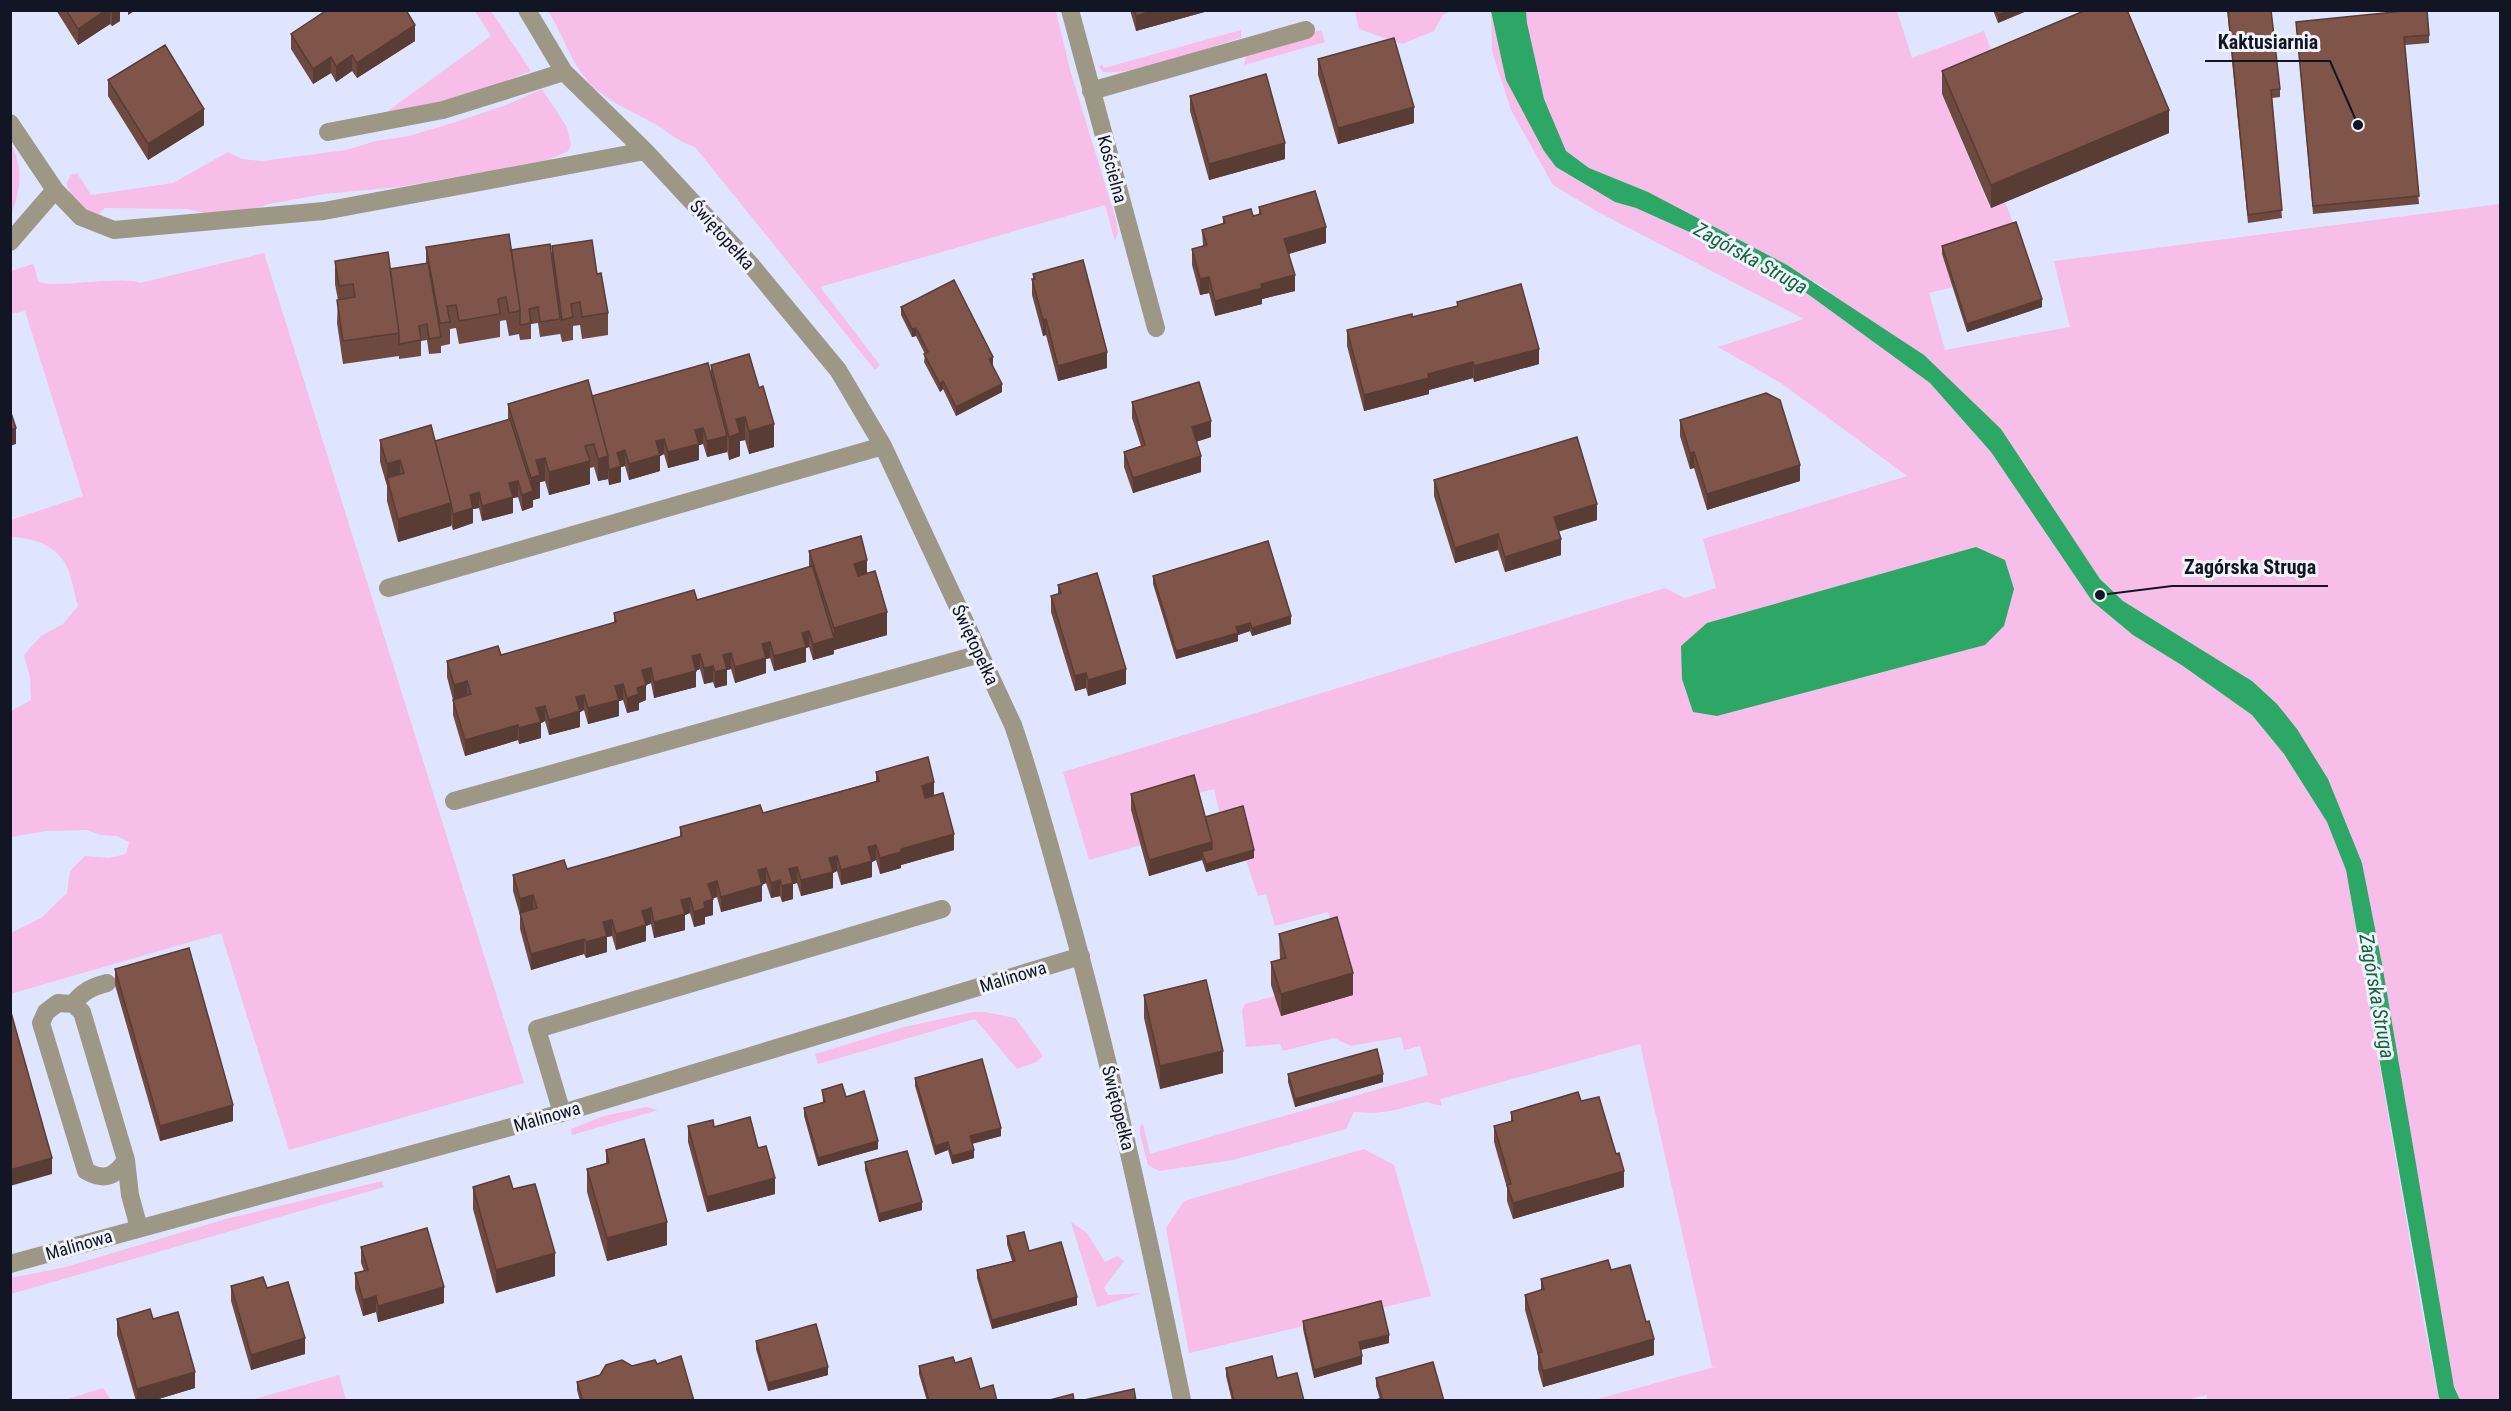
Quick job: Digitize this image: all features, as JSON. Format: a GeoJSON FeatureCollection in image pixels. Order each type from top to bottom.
{"type":"FeatureCollection","features":[{"type":"Feature","properties":{"kind":"street","name":"Świętopełka"},"geometry":{"type":"LineString","coordinates":[[526,10],[564,72],[645,151],[751,265],[838,370],[883,446],[1012,724],[1028,767],[1081,956],[1140,1194],[1182,1401]]}},
{"type":"Feature","properties":{"kind":"street","name":"Kościelna"},"geometry":{"type":"LineString","coordinates":[[1070,10],[1156,328]]}},
{"type":"Feature","properties":{"kind":"street"},"geometry":{"type":"LineString","coordinates":[[1091,91],[1306,30]]}},
{"type":"Feature","properties":{"kind":"street"},"geometry":{"type":"LineString","coordinates":[[328,132],[443,110],[564,72]]}},
{"type":"Feature","properties":{"kind":"street"},"geometry":{"type":"LineString","coordinates":[[10,123],[55,190],[81,217],[114,230],[324,211],[645,151]]}},
{"type":"Feature","properties":{"kind":"street"},"geometry":{"type":"LineString","coordinates":[[10,242],[55,190]]}},
{"type":"Feature","properties":{"kind":"street"},"geometry":{"type":"LineString","coordinates":[[388,588],[883,446]]}},
{"type":"Feature","properties":{"kind":"street"},"geometry":{"type":"LineString","coordinates":[[454,801],[980,654]]}},
{"type":"Feature","properties":{"kind":"street"},"geometry":{"type":"LineString","coordinates":[[562,1113],[537,1029],[942,909]]}},
{"type":"Feature","properties":{"kind":"street","name":"Malinowa"},"geometry":{"type":"LineString","coordinates":[[10,1264],[562,1113],[1081,956]]}},
{"type":"Feature","properties":{"kind":"street"},"geometry":{"type":"LineString","coordinates":[[73,1004],[86,990],[107,983]]}},
{"type":"Feature","properties":{"kind":"street"},"geometry":{"type":"LineString","coordinates":[[126,1161],[119,1171],[109,1177],[97,1178],[87,1171],[41,1023],[46,1012],[58,1003],[73,1004],[82,1012],[126,1161],[130,1195],[139,1228]]}},
{"type":"Feature","properties":{"kind":"shaded area"},"geometry":{"type":"Polygon","coordinates":[[[475,11],[491,11],[531,71],[462,98],[384,114],[491,36],[475,11]]]}},
{"type":"Feature","properties":{"kind":"shaded area"},"geometry":{"type":"Polygon","coordinates":[[[548,11],[1056,11],[1070,70],[1116,220],[1118,232],[1115,241],[1105,205],[820,287],[880,365],[875,370],[695,147],[609,99],[586,79],[548,11]]]}},
{"type":"Feature","properties":{"kind":"shaded area"},"geometry":{"type":"Polygon","coordinates":[[[1355,11],[1451,11],[1443,15],[1434,31],[1402,44],[1359,29],[1355,11]]]}},
{"type":"Feature","properties":{"kind":"shaded area"},"geometry":{"type":"Polygon","coordinates":[[[1491,11],[1897,11],[1912,58],[1984,31],[1999,70],[1942,94],[1990,208],[2005,202],[2016,230],[1953,287],[1929,293],[1945,350],[2070,327],[2054,261],[2500,204],[2500,1400],[2460,1400],[2454,1387],[2362,863],[2252,681],[2123,601],[2100,579],[2001,429],[1826,291],[1827,289],[1648,192],[1589,168],[1566,151],[1550,115],[1544,151],[1556,167],[1615,202],[1636,208],[1705,239],[1805,292],[1930,383],[1991,452],[2092,601],[2133,635],[2183,666],[2252,715],[2284,754],[2327,822],[2346,870],[2425,1329],[2439,1398],[2442,1400],[2208,1400],[2206,1395],[2186,1400],[1594,1400],[1718,1366],[1712,1367],[1640,1044],[1440,1099],[1442,1106],[1426,1102],[1391,1111],[1354,1112],[1346,1129],[1233,1160],[1159,1171],[1148,1165],[1140,1134],[1140,1126],[1143,1124],[1150,1154],[1428,1075],[1420,1046],[1404,1050],[1401,1037],[1351,1046],[1334,1038],[1283,1051],[1280,1044],[1246,1047],[1242,1010],[1245,1004],[1275,996],[1281,1016],[1337,940],[1328,912],[1275,926],[1266,894],[1258,896],[1246,860],[1221,820],[1214,789],[1195,794],[1141,845],[1089,860],[1063,772],[1665,588],[1685,598],[1716,588],[1703,539],[1907,476],[1781,383],[1718,347],[1804,319],[1598,212],[1553,185],[1511,110],[1492,51],[1491,11]],[[1985,645],[1693,711],[1717,716],[1985,645]]]}},
{"type":"Feature","properties":{"kind":"shaded area"},"geometry":{"type":"Polygon","coordinates":[[[1241,30],[1241,38],[1171,60],[1116,72],[1103,72],[1099,67],[1102,64],[1104,68],[1241,30]]]}},
{"type":"Feature","properties":{"kind":"shaded area"},"geometry":{"type":"Polygon","coordinates":[[[1321,30],[1325,42],[1244,65],[1246,57],[1251,52],[1321,30]]]}},
{"type":"Feature","properties":{"kind":"shaded area"},"geometry":{"type":"Polygon","coordinates":[[[542,89],[567,127],[571,146],[567,152],[542,162],[398,187],[324,194],[254,209],[204,213],[187,209],[105,208],[99,214],[79,211],[66,184],[71,175],[77,173],[91,195],[173,183],[228,152],[242,159],[262,161],[346,150],[376,141],[409,136],[459,121],[509,104],[542,89]]]}},
{"type":"Feature","properties":{"kind":"shaded area"},"geometry":{"type":"Polygon","coordinates":[[[10,141],[19,169],[19,187],[11,216],[10,141]]]}},
{"type":"Feature","properties":{"kind":"shaded area"},"geometry":{"type":"Polygon","coordinates":[[[264,253],[524,1083],[289,1150],[221,933],[10,994],[11,933],[41,918],[67,893],[70,871],[85,856],[109,858],[126,854],[129,842],[117,836],[101,835],[87,830],[46,831],[11,837],[11,711],[31,700],[30,677],[24,655],[41,636],[63,624],[78,606],[69,573],[60,556],[41,543],[11,537],[11,520],[83,496],[25,311],[11,314],[11,271],[33,264],[39,281],[45,283],[131,281],[140,283],[264,253]]]}},
{"type":"Feature","properties":{"kind":"shaded area"},"geometry":{"type":"Polygon","coordinates":[[[973,1012],[1015,1018],[1043,1056],[1036,1062],[1017,1069],[975,1019],[818,1064],[815,1054],[904,1027],[973,1012]]]}},
{"type":"Feature","properties":{"kind":"shaded area"},"geometry":{"type":"Polygon","coordinates":[[[646,1107],[658,1110],[572,1135],[571,1129],[604,1116],[646,1107]]]}},
{"type":"Feature","properties":{"kind":"shaded area"},"geometry":{"type":"Polygon","coordinates":[[[1364,1149],[1394,1165],[1431,1296],[1189,1353],[1166,1228],[1184,1201],[1364,1149]]]}},
{"type":"Feature","properties":{"kind":"shaded area"},"geometry":{"type":"Polygon","coordinates":[[[382,1181],[384,1187],[11,1294],[11,1278],[66,1267],[226,1219],[382,1181]]]}},
{"type":"Feature","properties":{"kind":"shaded area"},"geometry":{"type":"Polygon","coordinates":[[[1071,1222],[1087,1233],[1105,1262],[1117,1256],[1124,1261],[1104,1288],[1108,1295],[1143,1293],[1097,1307],[1071,1222]]]}},
{"type":"Feature","properties":{"kind":"shaded area"},"geometry":{"type":"Polygon","coordinates":[[[339,1375],[346,1400],[251,1400],[339,1375]]]}},
{"type":"Feature","properties":{"kind":"shaded area"},"geometry":{"type":"Polygon","coordinates":[[[103,1388],[111,1400],[64,1400],[103,1388]]]}},
{"type":"Feature","properties":{"kind":"water"},"geometry":{"type":"Polygon","coordinates":[[[1491,11],[1526,11],[1544,99],[1566,151],[1589,168],[1648,192],[1787,265],[1924,355],[2001,429],[2100,579],[2123,601],[2252,681],[2277,704],[2297,729],[2328,779],[2362,863],[2382,964],[2454,1387],[2460,1400],[2439,1398],[2346,870],[2327,822],[2284,754],[2252,715],[2183,666],[2133,635],[2092,601],[1991,452],[1930,383],[1805,292],[1705,239],[1636,208],[1615,202],[1556,167],[1544,151],[1506,80],[1491,11]]]}},
{"type":"Feature","properties":{"kind":"water"},"geometry":{"type":"Polygon","coordinates":[[[1976,547],[2005,560],[2014,589],[2004,626],[1985,645],[1717,716],[1693,712],[1682,679],[1681,646],[1707,623],[1976,547]]]}},
{"type":"Feature","properties":{"kind":"building"},"geometry":{"type":"Polygon","coordinates":[[[66,10],[106,10],[78,29],[66,10]]]}},
{"type":"Feature","properties":{"kind":"building"},"geometry":{"type":"Polygon","coordinates":[[[327,10],[406,10],[415,25],[357,63],[352,55],[336,66],[331,57],[313,69],[291,34],[327,10]]]}},
{"type":"Feature","properties":{"kind":"building"},"geometry":{"type":"Polygon","coordinates":[[[1135,10],[1155,10],[1136,16],[1135,10]]]}},
{"type":"Feature","properties":{"kind":"building"},"geometry":{"type":"Polygon","coordinates":[[[1996,10],[2009,10],[1998,15],[1996,10]]]}},
{"type":"Feature","properties":{"kind":"building"},"geometry":{"type":"Polygon","coordinates":[[[2086,10],[2127,10],[2169,110],[1991,185],[1942,71],[2086,10]]]}},
{"type":"Feature","properties":{"kind":"building"},"geometry":{"type":"Polygon","coordinates":[[[2228,10],[2271,10],[2280,89],[2271,90],[2282,210],[2248,215],[2228,10]]]}},
{"type":"Feature","properties":{"kind":"building"},"geometry":{"type":"Polygon","coordinates":[[[2427,10],[2429,35],[2404,37],[2419,196],[2313,206],[2296,22],[2427,10]]]}},
{"type":"Feature","properties":{"kind":"building"},"geometry":{"type":"Polygon","coordinates":[[[1394,38],[1414,107],[1338,128],[1318,59],[1394,38]]]}},
{"type":"Feature","properties":{"kind":"building"},"geometry":{"type":"Polygon","coordinates":[[[165,45],[204,109],[148,144],[108,80],[165,45]]]}},
{"type":"Feature","properties":{"kind":"building"},"geometry":{"type":"Polygon","coordinates":[[[1266,74],[1285,143],[1209,164],[1190,96],[1266,74]]]}},
{"type":"Feature","properties":{"kind":"building"},"geometry":{"type":"Polygon","coordinates":[[[1315,191],[1326,227],[1284,239],[1295,275],[1261,284],[1262,288],[1215,301],[1209,277],[1200,279],[1192,249],[1207,245],[1202,230],[1225,223],[1223,217],[1251,209],[1253,216],[1261,214],[1259,207],[1315,191]]]}},
{"type":"Feature","properties":{"kind":"building"},"geometry":{"type":"Polygon","coordinates":[[[2016,222],[2042,299],[1967,324],[1942,246],[2016,222]]]}},
{"type":"Feature","properties":{"kind":"building"},"geometry":{"type":"Polygon","coordinates":[[[509,234],[519,311],[509,313],[506,297],[498,299],[500,314],[459,321],[456,305],[447,306],[450,322],[440,323],[426,247],[509,234]]]}},
{"type":"Feature","properties":{"kind":"building"},"geometry":{"type":"Polygon","coordinates":[[[592,240],[597,274],[601,273],[608,313],[582,317],[580,302],[571,304],[573,317],[562,320],[552,246],[592,240]]]}},
{"type":"Feature","properties":{"kind":"building"},"geometry":{"type":"Polygon","coordinates":[[[550,244],[560,319],[540,322],[538,307],[529,309],[531,323],[520,325],[520,309],[511,250],[550,244]]]}},
{"type":"Feature","properties":{"kind":"building"},"geometry":{"type":"Polygon","coordinates":[[[388,252],[399,333],[343,341],[337,300],[355,297],[353,284],[339,286],[335,261],[388,252]]]}},
{"type":"Feature","properties":{"kind":"building"},"geometry":{"type":"Polygon","coordinates":[[[1083,260],[1107,352],[1058,366],[1046,319],[1043,320],[1032,279],[1035,279],[1033,274],[1083,260]]]}},
{"type":"Feature","properties":{"kind":"building"},"geometry":{"type":"Polygon","coordinates":[[[428,263],[441,337],[429,339],[427,324],[419,326],[421,340],[399,344],[390,269],[428,263]]]}},
{"type":"Feature","properties":{"kind":"building"},"geometry":{"type":"Polygon","coordinates":[[[954,280],[993,357],[989,359],[1002,384],[956,407],[943,381],[940,384],[924,354],[928,352],[916,328],[912,329],[901,307],[954,280]]]}},
{"type":"Feature","properties":{"kind":"building"},"geometry":{"type":"Polygon","coordinates":[[[1521,284],[1539,349],[1474,366],[1473,362],[1428,374],[1429,378],[1364,395],[1347,330],[1412,314],[1412,317],[1458,306],[1457,302],[1521,284]]]}},
{"type":"Feature","properties":{"kind":"building"},"geometry":{"type":"Polygon","coordinates":[[[749,354],[759,388],[763,386],[774,424],[749,431],[745,417],[736,419],[740,433],[729,437],[711,365],[749,354]]]}},
{"type":"Feature","properties":{"kind":"building"},"geometry":{"type":"Polygon","coordinates":[[[708,363],[727,436],[707,441],[703,428],[695,430],[699,444],[668,452],[664,439],[656,441],[660,455],[629,464],[625,450],[617,453],[621,466],[609,470],[608,456],[592,396],[708,363]]]}},
{"type":"Feature","properties":{"kind":"building"},"geometry":{"type":"Polygon","coordinates":[[[588,380],[608,456],[598,459],[594,444],[585,446],[590,461],[549,472],[545,458],[536,460],[540,475],[531,478],[508,404],[588,380]]]}},
{"type":"Feature","properties":{"kind":"building"},"geometry":{"type":"Polygon","coordinates":[[[1199,382],[1211,421],[1192,427],[1201,456],[1133,478],[1124,452],[1145,445],[1132,402],[1199,382]]]}},
{"type":"Feature","properties":{"kind":"building"},"geometry":{"type":"Polygon","coordinates":[[[1766,393],[1780,400],[1800,465],[1707,494],[1694,452],[1690,453],[1680,420],[1766,393]]]}},
{"type":"Feature","properties":{"kind":"building"},"geometry":{"type":"Polygon","coordinates":[[[10,410],[16,428],[10,430],[10,410]]]}},
{"type":"Feature","properties":{"kind":"building"},"geometry":{"type":"Polygon","coordinates":[[[510,419],[533,491],[522,495],[518,481],[509,483],[513,497],[482,506],[479,492],[470,495],[473,508],[453,514],[435,441],[510,419]]]}},
{"type":"Feature","properties":{"kind":"building"},"geometry":{"type":"Polygon","coordinates":[[[431,425],[451,503],[398,519],[387,478],[404,473],[400,460],[387,464],[380,440],[431,425]]]}},
{"type":"Feature","properties":{"kind":"building"},"geometry":{"type":"Polygon","coordinates":[[[1577,437],[1597,504],[1554,517],[1561,539],[1505,557],[1498,534],[1455,548],[1434,480],[1577,437]]]}},
{"type":"Feature","properties":{"kind":"building"},"geometry":{"type":"Polygon","coordinates":[[[861,536],[867,560],[854,564],[858,576],[875,571],[887,612],[834,628],[809,551],[861,536]]]}},
{"type":"Feature","properties":{"kind":"building"},"geometry":{"type":"Polygon","coordinates":[[[1268,541],[1291,616],[1252,628],[1250,623],[1236,627],[1238,633],[1176,651],[1153,576],[1268,541]]]}},
{"type":"Feature","properties":{"kind":"building"},"geometry":{"type":"Polygon","coordinates":[[[812,566],[834,638],[813,644],[809,631],[802,633],[806,647],[774,656],[770,642],[762,644],[766,658],[735,667],[731,653],[723,655],[727,669],[715,672],[713,666],[704,668],[700,654],[692,656],[696,671],[654,682],[651,668],[642,670],[646,685],[637,688],[639,694],[627,698],[623,684],[615,686],[619,700],[588,708],[584,695],[576,697],[580,711],[549,720],[545,706],[536,708],[541,722],[519,728],[518,725],[465,740],[453,700],[471,694],[467,681],[454,685],[447,661],[498,646],[501,655],[616,622],[614,613],[694,590],[697,600],[812,566]]]}},
{"type":"Feature","properties":{"kind":"building"},"geometry":{"type":"Polygon","coordinates":[[[1097,573],[1126,669],[1088,680],[1086,673],[1075,676],[1051,596],[1061,593],[1058,585],[1097,573]]]}},
{"type":"Feature","properties":{"kind":"building"},"geometry":{"type":"Polygon","coordinates":[[[928,757],[934,782],[922,786],[925,798],[943,793],[954,834],[901,849],[901,852],[880,858],[876,845],[868,847],[872,861],[841,870],[837,856],[829,858],[833,872],[801,880],[797,867],[789,869],[793,883],[782,886],[780,880],[771,883],[766,868],[758,870],[762,885],[721,897],[717,881],[708,884],[713,899],[704,902],[705,908],[694,912],[690,898],[681,900],[685,914],[654,922],[651,908],[642,911],[646,925],[616,934],[612,920],[603,922],[607,936],[586,942],[584,939],[531,954],[520,913],[537,908],[533,895],[520,899],[513,875],[564,860],[567,869],[682,836],[680,827],[760,805],[763,813],[879,781],[876,772],[928,757]]]}},
{"type":"Feature","properties":{"kind":"building"},"geometry":{"type":"Polygon","coordinates":[[[1194,775],[1212,842],[1149,860],[1131,794],[1194,775]]]}},
{"type":"Feature","properties":{"kind":"building"},"geometry":{"type":"Polygon","coordinates":[[[1243,806],[1254,850],[1206,864],[1202,852],[1212,849],[1212,842],[1205,817],[1243,806]]]}},
{"type":"Feature","properties":{"kind":"building"},"geometry":{"type":"Polygon","coordinates":[[[1337,917],[1353,973],[1281,994],[1271,962],[1286,958],[1279,934],[1337,917]]]}},
{"type":"Feature","properties":{"kind":"building"},"geometry":{"type":"Polygon","coordinates":[[[189,948],[233,1105],[160,1126],[115,969],[189,948]]]}},
{"type":"Feature","properties":{"kind":"building"},"geometry":{"type":"Polygon","coordinates":[[[1206,980],[1223,1051],[1160,1066],[1144,995],[1206,980]]]}},
{"type":"Feature","properties":{"kind":"building"},"geometry":{"type":"Polygon","coordinates":[[[10,1009],[52,1158],[10,1170],[10,1009]]]}},
{"type":"Feature","properties":{"kind":"building"},"geometry":{"type":"Polygon","coordinates":[[[1377,1049],[1383,1074],[1295,1099],[1288,1074],[1377,1049]]]}},
{"type":"Feature","properties":{"kind":"building"},"geometry":{"type":"Polygon","coordinates":[[[982,1059],[1001,1128],[970,1136],[974,1150],[952,1156],[948,1142],[935,1146],[915,1078],[982,1059]]]}},
{"type":"Feature","properties":{"kind":"building"},"geometry":{"type":"Polygon","coordinates":[[[842,1084],[846,1097],[864,1091],[878,1141],[818,1158],[804,1108],[825,1102],[822,1090],[842,1084]]]}},
{"type":"Feature","properties":{"kind":"building"},"geometry":{"type":"Polygon","coordinates":[[[1578,1092],[1581,1101],[1599,1097],[1616,1154],[1619,1153],[1624,1171],[1513,1203],[1507,1185],[1511,1184],[1494,1126],[1513,1121],[1511,1112],[1578,1092]]]}},
{"type":"Feature","properties":{"kind":"building"},"geometry":{"type":"Polygon","coordinates":[[[750,1117],[758,1148],[766,1146],[775,1178],[707,1197],[688,1126],[713,1120],[714,1127],[750,1117]]]}},
{"type":"Feature","properties":{"kind":"building"},"geometry":{"type":"Polygon","coordinates":[[[644,1139],[667,1222],[607,1238],[587,1169],[609,1163],[606,1150],[644,1139]]]}},
{"type":"Feature","properties":{"kind":"building"},"geometry":{"type":"Polygon","coordinates":[[[907,1151],[922,1202],[879,1214],[865,1162],[907,1151]]]}},
{"type":"Feature","properties":{"kind":"building"},"geometry":{"type":"Polygon","coordinates":[[[509,1176],[513,1189],[535,1184],[555,1253],[496,1270],[473,1187],[509,1176]]]}},
{"type":"Feature","properties":{"kind":"building"},"geometry":{"type":"Polygon","coordinates":[[[427,1228],[444,1287],[378,1306],[376,1296],[363,1300],[355,1273],[368,1270],[361,1247],[427,1228]]]}},
{"type":"Feature","properties":{"kind":"building"},"geometry":{"type":"Polygon","coordinates":[[[1024,1232],[1029,1251],[1061,1242],[1077,1297],[992,1320],[977,1270],[1015,1261],[1007,1236],[1024,1232]]]}},
{"type":"Feature","properties":{"kind":"building"},"geometry":{"type":"Polygon","coordinates":[[[1608,1260],[1611,1270],[1630,1265],[1646,1322],[1649,1321],[1654,1339],[1543,1371],[1538,1353],[1542,1352],[1525,1295],[1544,1289],[1541,1279],[1608,1260]]]}},
{"type":"Feature","properties":{"kind":"building"},"geometry":{"type":"Polygon","coordinates":[[[263,1277],[267,1288],[288,1282],[305,1338],[251,1355],[231,1286],[263,1277]]]}},
{"type":"Feature","properties":{"kind":"building"},"geometry":{"type":"Polygon","coordinates":[[[1381,1301],[1389,1335],[1359,1342],[1362,1356],[1314,1370],[1303,1321],[1381,1301]]]}},
{"type":"Feature","properties":{"kind":"building"},"geometry":{"type":"Polygon","coordinates":[[[150,1309],[153,1319],[178,1312],[195,1372],[137,1389],[117,1319],[150,1309]]]}},
{"type":"Feature","properties":{"kind":"building"},"geometry":{"type":"Polygon","coordinates":[[[816,1324],[828,1367],[768,1383],[756,1341],[816,1324]]]}},
{"type":"Feature","properties":{"kind":"building"},"geometry":{"type":"Polygon","coordinates":[[[681,1356],[694,1401],[583,1401],[577,1382],[600,1375],[606,1365],[622,1360],[632,1366],[655,1360],[657,1364],[681,1356]]]}},
{"type":"Feature","properties":{"kind":"building"},"geometry":{"type":"Polygon","coordinates":[[[1272,1356],[1277,1378],[1297,1373],[1304,1401],[1234,1401],[1226,1368],[1272,1356]]]}},
{"type":"Feature","properties":{"kind":"building"},"geometry":{"type":"Polygon","coordinates":[[[953,1357],[955,1363],[971,1358],[980,1389],[993,1385],[997,1401],[929,1401],[919,1366],[953,1357]]]}},
{"type":"Feature","properties":{"kind":"building"},"geometry":{"type":"Polygon","coordinates":[[[1433,1362],[1444,1401],[1373,1401],[1382,1398],[1376,1378],[1433,1362]]]}},
{"type":"Feature","properties":{"kind":"building"},"geometry":{"type":"Polygon","coordinates":[[[1134,1389],[1136,1401],[1080,1401],[1134,1389]]]}},
{"type":"Feature","properties":{"kind":"building"},"geometry":{"type":"Polygon","coordinates":[[[1073,1394],[1074,1401],[1046,1401],[1073,1394]]]}},
{"type":"Feature","properties":{"kind":"place","name":"Kaktusiarnia"},"geometry":{"type":"Point","coordinates":[2358,125]}},
{"type":"Feature","properties":{"kind":"place","name":"Zagórska Struga"},"geometry":{"type":"Point","coordinates":[2100,595]}}]}
